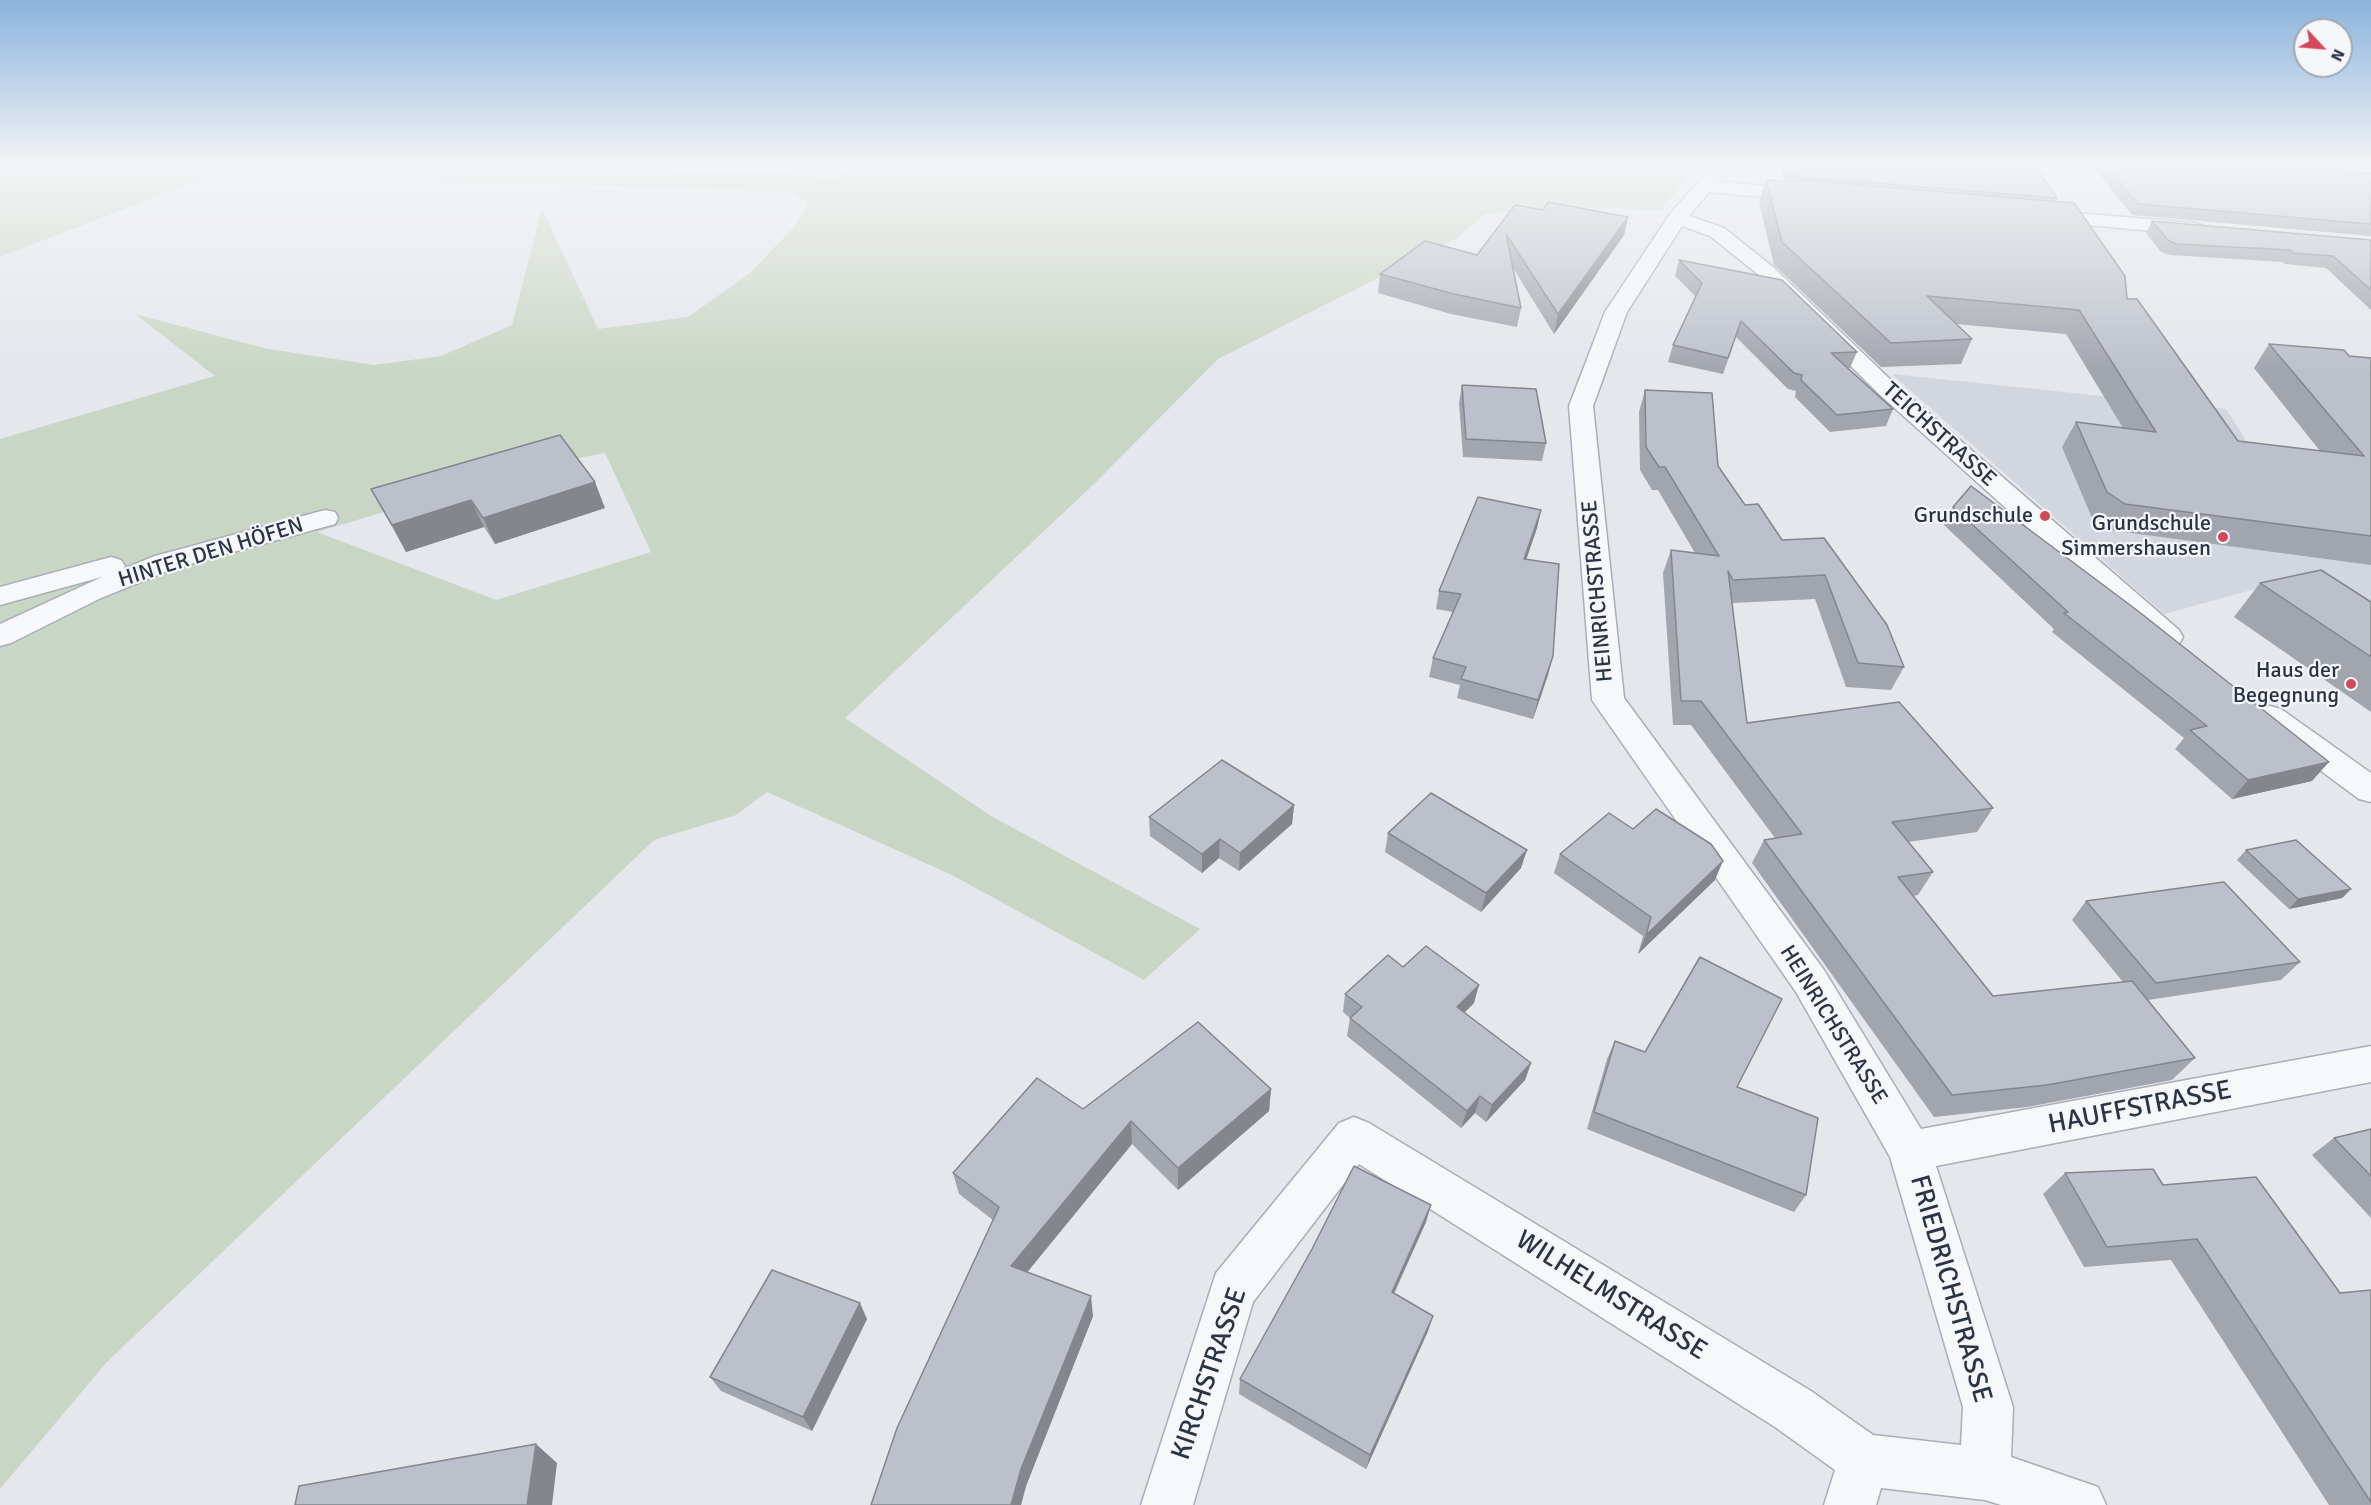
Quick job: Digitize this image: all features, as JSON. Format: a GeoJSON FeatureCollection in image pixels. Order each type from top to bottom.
{"type":"FeatureCollection","features":[{"type":"Feature","properties":{"kind":"street","name":"HEINRICHSTRASSE"},"geometry":{"type":"LineString","coordinates":[[1667,233],[1616,312],[1581,406],[1608,700],[1810,981],[1910,1151]]}},
{"type":"Feature","properties":{"kind":"street","name":"TEICHSTRASSE"},"geometry":{"type":"LineString","coordinates":[[1719,233],[1766,271],[1887,389],[2182,650]]}},
{"type":"Feature","properties":{"kind":"street","name":"HINTER DEN HÖFEN"},"geometry":{"type":"LineString","coordinates":[[0,636],[90,592],[165,562],[258,534],[325,518]]}},
{"type":"Feature","properties":{"kind":"street"},"geometry":{"type":"LineString","coordinates":[[0,596],[153,555],[258,534]]}},
{"type":"Feature","properties":{"kind":"street"},"geometry":{"type":"LineString","coordinates":[[2247,701],[2371,790]]}},
{"type":"Feature","properties":{"kind":"street","name":"HAUFFSTRASSE"},"geometry":{"type":"LineString","coordinates":[[1910,1151],[2371,1064]]}},
{"type":"Feature","properties":{"kind":"street","name":"WILHELMSTRASSE"},"geometry":{"type":"LineString","coordinates":[[1354,1137],[1793,1409],[1864,1460]]}},
{"type":"Feature","properties":{"kind":"street","name":"KIRCHSTRASSE"},"geometry":{"type":"LineString","coordinates":[[1167,1505],[1233,1290],[1354,1137]]}},
{"type":"Feature","properties":{"kind":"street","name":"FRIEDRICHSTRASSE"},"geometry":{"type":"LineString","coordinates":[[1910,1151],[1988,1407],[1985,1474]]}},
{"type":"Feature","properties":{"kind":"street"},"geometry":{"type":"LineString","coordinates":[[1850,1505],[1864,1460],[1985,1474],[2080,1505]]}},
{"type":"Feature","properties":{"kind":"shaded area","name":"Grundschule Simmershausen"},"geometry":{"type":"Polygon","coordinates":[[[1892,374],[2226,409],[2253,451],[2371,465],[2371,633],[2288,580],[2164,614],[1892,374]]]}},
{"type":"Feature","properties":{"kind":"green space"},"geometry":{"type":"Polygon","coordinates":[[[0,233],[61,233],[0,257],[0,233]]]}},
{"type":"Feature","properties":{"kind":"green space"},"geometry":{"type":"Polygon","coordinates":[[[536,233],[554,233],[598,329],[688,317],[750,273],[788,233],[1463,233],[1218,359],[1095,483],[845,718],[991,816],[1200,929],[1144,980],[952,875],[767,792],[736,815],[654,840],[106,1363],[0,1489],[0,439],[215,376],[135,314],[268,349],[374,365],[441,356],[512,325],[536,233]],[[605,453],[541,465],[317,532],[496,600],[651,552],[605,453]]]}},
{"type":"Feature","properties":{"kind":"building"},"geometry":{"type":"Polygon","coordinates":[[[1494,233],[1616,233],[1558,314],[1506,234],[1521,308],[1454,294],[1380,274],[1425,241],[1477,255],[1494,233]]]}},
{"type":"Feature","properties":{"kind":"building"},"geometry":{"type":"Polygon","coordinates":[[[1780,233],[2095,233],[2125,276],[2127,299],[2137,299],[2238,441],[2364,456],[2269,344],[2344,350],[2349,356],[2371,358],[2371,536],[2125,504],[2107,492],[2076,422],[2156,432],[2079,310],[1927,296],[1972,339],[1891,343],[1782,242],[1780,233]]]}},
{"type":"Feature","properties":{"kind":"building"},"geometry":{"type":"Polygon","coordinates":[[[2162,233],[2293,233],[2371,240],[2371,290],[2333,256],[2293,253],[2290,250],[2176,244],[2162,233]]]}},
{"type":"Feature","properties":{"kind":"building"},"geometry":{"type":"Polygon","coordinates":[[[1679,260],[1782,280],[1857,352],[1831,353],[1893,409],[1837,415],[1801,380],[1802,375],[1794,373],[1741,321],[1728,358],[1673,345],[1702,283],[1679,260]]]}},
{"type":"Feature","properties":{"kind":"building"},"geometry":{"type":"Polygon","coordinates":[[[1462,385],[1536,389],[1546,443],[1466,439],[1462,385]]]}},
{"type":"Feature","properties":{"kind":"building"},"geometry":{"type":"Polygon","coordinates":[[[1645,390],[1712,393],[1718,466],[1745,505],[1758,504],[1782,540],[1824,538],[1887,625],[1904,667],[1858,663],[1825,575],[1733,580],[1728,571],[1747,723],[1899,702],[1993,808],[1892,822],[1933,872],[1898,877],[1993,996],[2132,981],[2195,1058],[2047,1085],[1952,1095],[1764,840],[1802,834],[1701,701],[1681,701],[1671,550],[1719,556],[1665,467],[1659,467],[1646,447],[1645,390]]]}},
{"type":"Feature","properties":{"kind":"building"},"geometry":{"type":"Polygon","coordinates":[[[560,435],[595,482],[483,518],[471,500],[392,525],[371,489],[560,435]]]}},
{"type":"Feature","properties":{"kind":"building"},"geometry":{"type":"Polygon","coordinates":[[[1971,486],[2138,611],[2329,762],[2248,780],[2190,730],[2207,726],[2064,613],[2068,612],[1953,507],[1971,486]]]}},
{"type":"Feature","properties":{"kind":"building"},"geometry":{"type":"Polygon","coordinates":[[[1478,497],[1541,510],[1524,559],[1559,564],[1553,656],[1538,700],[1461,679],[1466,667],[1433,658],[1461,594],[1439,591],[1478,497]]]}},
{"type":"Feature","properties":{"kind":"building"},"geometry":{"type":"Polygon","coordinates":[[[2321,570],[2371,602],[2371,657],[2260,583],[2321,570]]]}},
{"type":"Feature","properties":{"kind":"building"},"geometry":{"type":"Polygon","coordinates":[[[1222,760],[1294,805],[1240,853],[1220,839],[1202,854],[1149,817],[1222,760]]]}},
{"type":"Feature","properties":{"kind":"building"},"geometry":{"type":"Polygon","coordinates":[[[1431,793],[1527,850],[1486,893],[1388,833],[1431,793]]]}},
{"type":"Feature","properties":{"kind":"building"},"geometry":{"type":"Polygon","coordinates":[[[1656,809],[1711,844],[1723,861],[1646,935],[1651,917],[1560,854],[1609,813],[1633,829],[1656,809]]]}},
{"type":"Feature","properties":{"kind":"building"},"geometry":{"type":"Polygon","coordinates":[[[2296,840],[2351,889],[2298,899],[2246,850],[2296,840]]]}},
{"type":"Feature","properties":{"kind":"building"},"geometry":{"type":"Polygon","coordinates":[[[2224,882],[2300,962],[2156,983],[2086,901],[2224,882]]]}},
{"type":"Feature","properties":{"kind":"building"},"geometry":{"type":"Polygon","coordinates":[[[1426,946],[1479,985],[1457,1007],[1531,1063],[1492,1105],[1480,1096],[1467,1111],[1350,1018],[1362,1007],[1345,994],[1388,955],[1403,967],[1426,946]]]}},
{"type":"Feature","properties":{"kind":"building"},"geometry":{"type":"Polygon","coordinates":[[[1700,957],[1782,999],[1737,1087],[1818,1118],[1806,1195],[1594,1112],[1615,1041],[1645,1052],[1700,957]]]}},
{"type":"Feature","properties":{"kind":"building"},"geometry":{"type":"Polygon","coordinates":[[[1198,1022],[1271,1089],[1178,1168],[1131,1121],[1011,1266],[1091,1296],[1021,1469],[1011,1505],[871,1505],[897,1428],[999,1207],[953,1173],[1037,1078],[1083,1109],[1198,1022]]]}},
{"type":"Feature","properties":{"kind":"building"},"geometry":{"type":"Polygon","coordinates":[[[2371,1129],[2371,1176],[2334,1138],[2371,1129]]]}},
{"type":"Feature","properties":{"kind":"building"},"geometry":{"type":"Polygon","coordinates":[[[1354,1166],[1431,1205],[1392,1292],[1433,1316],[1370,1455],[1240,1379],[1312,1249],[1354,1166]]]}},
{"type":"Feature","properties":{"kind":"building"},"geometry":{"type":"Polygon","coordinates":[[[2153,1169],[2163,1185],[2256,1177],[2340,1293],[2371,1290],[2371,1502],[2197,1239],[2107,1247],[2065,1173],[2153,1169]]]}},
{"type":"Feature","properties":{"kind":"building"},"geometry":{"type":"Polygon","coordinates":[[[772,1270],[860,1303],[803,1417],[710,1377],[772,1270]]]}},
{"type":"Feature","properties":{"kind":"building"},"geometry":{"type":"Polygon","coordinates":[[[536,1444],[527,1505],[295,1505],[299,1486],[536,1444]]]}},
{"type":"Feature","properties":{"kind":"place","name":"Grundschule"},"geometry":{"type":"Point","coordinates":[2045,516]}},
{"type":"Feature","properties":{"kind":"place","name":"Grundschule Simmershausen"},"geometry":{"type":"Point","coordinates":[2223,537]}},
{"type":"Feature","properties":{"kind":"place","name":"Haus der Begegnung"},"geometry":{"type":"Point","coordinates":[2351,684]}}]}
